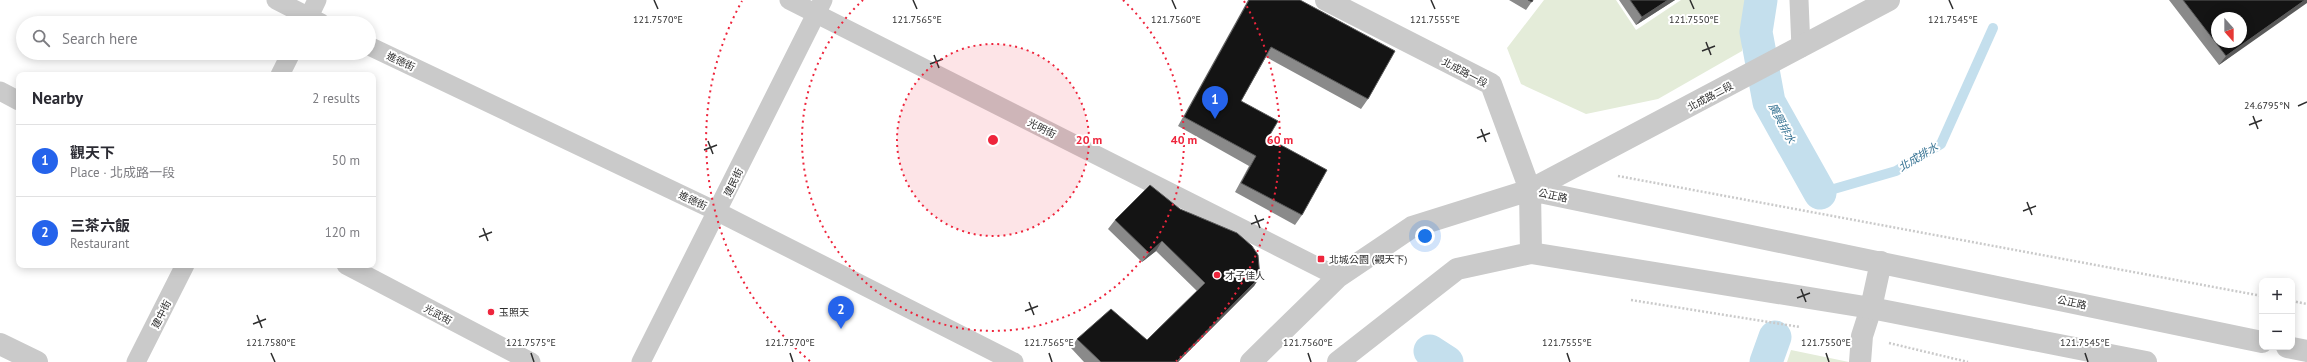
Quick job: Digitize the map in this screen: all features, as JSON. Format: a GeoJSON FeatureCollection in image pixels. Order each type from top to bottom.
{"type":"FeatureCollection","features":[{"type":"Feature","properties":{"kind":"street","name":"北成路一段"},"geometry":{"type":"LineString","coordinates":[[1326,0],[1491,84],[1530,190],[1531,253]]}},
{"type":"Feature","properties":{"kind":"street","name":"北成路二段"},"geometry":{"type":"LineString","coordinates":[[1530,190],[1745,78],[1890,0]]}},
{"type":"Feature","properties":{"kind":"street","name":"公正路"},"geometry":{"type":"LineString","coordinates":[[1251,362],[1338,277],[1412,227],[1530,190],[2259,341]]}},
{"type":"Feature","properties":{"kind":"street"},"geometry":{"type":"LineString","coordinates":[[1338,362],[1457,269],[1531,253],[1871,308],[2146,362]]}},
{"type":"Feature","properties":{"kind":"street"},"geometry":{"type":"LineString","coordinates":[[1860,362],[1862,336],[1871,308],[1881,262]]}},
{"type":"Feature","properties":{"kind":"street"},"geometry":{"type":"LineString","coordinates":[[0,344],[36,362]]}},
{"type":"Feature","properties":{"kind":"street"},"geometry":{"type":"LineString","coordinates":[[2295,349],[2307,351]]}},
{"type":"Feature","properties":{"kind":"lane"},"geometry":{"type":"LineString","coordinates":[[276,0],[303,16]]}},
{"type":"Feature","properties":{"kind":"lane"},"geometry":{"type":"LineString","coordinates":[[313,16],[318,0]]}},
{"type":"Feature","properties":{"kind":"lane","name":"光明街"},"geometry":{"type":"LineString","coordinates":[[789,0],[820,7],[1338,277]]}},
{"type":"Feature","properties":{"kind":"lane"},"geometry":{"type":"LineString","coordinates":[[1792,53],[1799,0]]}},
{"type":"Feature","properties":{"kind":"lane","name":"建民街"},"geometry":{"type":"LineString","coordinates":[[641,362],[718,212],[820,7]]}},
{"type":"Feature","properties":{"kind":"lane","name":"進德街"},"geometry":{"type":"LineString","coordinates":[[376,49],[718,212],[1014,362]]}},
{"type":"Feature","properties":{"kind":"lane"},"geometry":{"type":"LineString","coordinates":[[282,72],[288,60]]}},
{"type":"Feature","properties":{"kind":"lane"},"geometry":{"type":"LineString","coordinates":[[0,91],[16,99]]}},
{"type":"Feature","properties":{"kind":"lane","name":"建中街"},"geometry":{"type":"LineString","coordinates":[[136,362],[183,268]]}},
{"type":"Feature","properties":{"kind":"lane","name":"光武街"},"geometry":{"type":"LineString","coordinates":[[352,268],[531,362]]}},
{"type":"Feature","properties":{"kind":"path"},"geometry":{"type":"LineString","coordinates":[[1573,168],[2259,295]]}},
{"type":"Feature","properties":{"kind":"path"},"geometry":{"type":"LineString","coordinates":[[1626,298],[1657,305],[1802,327]]}},
{"type":"Feature","properties":{"kind":"path"},"geometry":{"type":"LineString","coordinates":[[2295,302],[2307,304]]}},
{"type":"Feature","properties":{"kind":"path"},"geometry":{"type":"LineString","coordinates":[[1862,336],[1968,362]]}},
{"type":"Feature","properties":{"kind":"green space"},"geometry":{"type":"Polygon","coordinates":[[[1544,0],[1616,0],[1636,30],[1681,0],[1746,0],[1742,51],[1658,99],[1586,114],[1521,84],[1507,48],[1544,0]]]}},
{"type":"Feature","properties":{"kind":"green space"},"geometry":{"type":"Polygon","coordinates":[[[1791,350],[1849,362],[1787,362],[1791,350]]]}},
{"type":"Feature","properties":{"kind":"building"},"geometry":{"type":"Polygon","coordinates":[[[1249,0],[1300,0],[1395,51],[1368,99],[1271,47],[1241,101],[1278,121],[1268,138],[1327,170],[1302,215],[1241,183],[1256,156],[1184,117],[1249,0]]]}},
{"type":"Feature","properties":{"kind":"building"},"geometry":{"type":"Polygon","coordinates":[[[1630,0],[1668,0],[1642,17],[1630,0]]]}},
{"type":"Feature","properties":{"kind":"building"},"geometry":{"type":"Polygon","coordinates":[[[2183,0],[2305,0],[2247,41],[2247,12],[2211,12],[2211,36],[2183,0]]]}},
{"type":"Feature","properties":{"kind":"building"},"geometry":{"type":"Polygon","coordinates":[[[2220,48],[2237,48],[2226,56],[2220,48]]]}},
{"type":"Feature","properties":{"kind":"building","name":"才子佳人"},"geometry":{"type":"Polygon","coordinates":[[[1150,185],[1180,209],[1237,233],[1252,246],[1258,255],[1260,277],[1176,362],[1101,362],[1077,339],[1111,309],[1147,340],[1205,283],[1162,241],[1149,253],[1115,220],[1150,185]]]}},
{"type":"Feature","properties":{"kind":"waterway","name":"廣興排水"},"geometry":{"type":"LineString","coordinates":[[1761,0],[1756,32],[1769,102],[1820,193]]}},
{"type":"Feature","properties":{"kind":"waterway","name":"北成排水"},"geometry":{"type":"LineString","coordinates":[[1820,193],[1896,171],[1941,144],[1993,28]]}},
{"type":"Feature","properties":{"kind":"waterway"},"geometry":{"type":"LineString","coordinates":[[1766,362],[1775,337]]}},
{"type":"Feature","properties":{"kind":"waterway"},"geometry":{"type":"LineString","coordinates":[[1430,351],[1447,362]]}},
{"type":"Feature","properties":{"kind":"place","name":"觀天下"},"geometry":{"type":"Point","coordinates":[1215,119]}},
{"type":"Feature","properties":{"kind":"place","name":"北城公園 (觀天下)"},"geometry":{"type":"Point","coordinates":[1321,259]}},
{"type":"Feature","properties":{"kind":"place","name":"才子佳人"},"geometry":{"type":"Point","coordinates":[1217,275]}},
{"type":"Feature","properties":{"kind":"place","name":"玉照天"},"geometry":{"type":"Point","coordinates":[491,312]}},
{"type":"Feature","properties":{"kind":"place","name":"三茶六飯"},"geometry":{"type":"Point","coordinates":[841,329]}}]}
